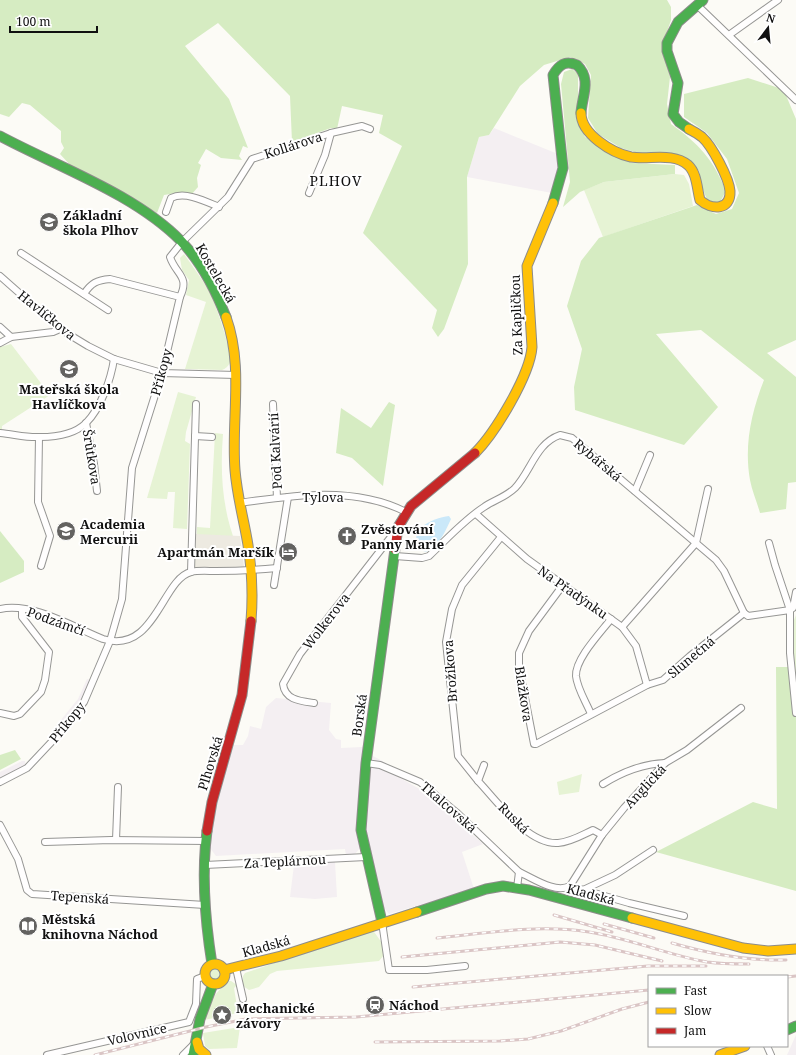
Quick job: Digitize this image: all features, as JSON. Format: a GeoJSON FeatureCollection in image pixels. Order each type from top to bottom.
{"type":"FeatureCollection","features":[{"type":"Feature","properties":{"kind":"main road","name":"Za Kapličkou"},"geometry":{"type":"LineString","coordinates":[[406,512],[485,443],[498,424],[531,359],[532,347],[527,266],[559,186],[563,168],[553,75],[560,65],[567,62],[575,63],[584,72],[585,90],[581,115],[582,123],[592,137],[630,157],[664,158],[682,162],[688,166],[693,173],[700,200],[711,208],[717,209],[728,201],[730,192],[728,183],[704,138],[693,130],[679,123],[673,114],[678,83],[666,46],[678,22],[700,3]]}},
{"type":"Feature","properties":{"kind":"main road","name":"Kostelecká"},"geometry":{"type":"LineString","coordinates":[[0,136],[136,206],[162,224],[182,242],[203,272],[224,310],[233,340],[236,375],[233,447],[239,503]]}},
{"type":"Feature","properties":{"kind":"main road","name":"Plhovská"},"geometry":{"type":"LineString","coordinates":[[212,964],[205,905],[205,865],[207,841],[212,803],[233,732],[245,676],[252,600],[251,570],[239,503]]}},
{"type":"Feature","properties":{"kind":"main road","name":"Borská"},"geometry":{"type":"LineString","coordinates":[[383,925],[361,830],[366,763],[394,556],[398,528],[406,512]]}},
{"type":"Feature","properties":{"kind":"main road","name":"Kladská"},"geometry":{"type":"LineString","coordinates":[[224,970],[281,956],[383,925],[486,889],[503,886],[517,888],[743,948],[768,951],[796,949]]}},
{"type":"Feature","properties":{"kind":"main road"},"geometry":{"type":"LineString","coordinates":[[212,964],[218,964],[224,970],[222,981],[213,984],[208,981],[205,976],[206,969],[212,964]]}},
{"type":"Feature","properties":{"kind":"main road"},"geometry":{"type":"LineString","coordinates":[[193,1055],[200,1019],[213,984]]}},
{"type":"Feature","properties":{"kind":"main road"},"geometry":{"type":"LineString","coordinates":[[196,1042],[199,1049],[206,1055]]}},
{"type":"Feature","properties":{"kind":"main road"},"geometry":{"type":"LineString","coordinates":[[720,1055],[742,1047]]}},
{"type":"Feature","properties":{"kind":"street"},"geometry":{"type":"LineString","coordinates":[[729,35],[778,0]]}},
{"type":"Feature","properties":{"kind":"street"},"geometry":{"type":"LineString","coordinates":[[700,3],[729,35],[796,100]]}},
{"type":"Feature","properties":{"kind":"street","name":"Kollárova"},"geometry":{"type":"LineString","coordinates":[[182,242],[228,197],[252,159],[331,134],[362,126],[370,129]]}},
{"type":"Feature","properties":{"kind":"street"},"geometry":{"type":"LineString","coordinates":[[309,193],[325,155],[331,134]]}},
{"type":"Feature","properties":{"kind":"street"},"geometry":{"type":"LineString","coordinates":[[166,212],[171,198],[175,196],[198,199],[219,207]]}},
{"type":"Feature","properties":{"kind":"street","name":"Příkopy"},"geometry":{"type":"LineString","coordinates":[[0,782],[27,768],[59,734],[84,702],[110,642],[122,599],[132,468],[162,373],[180,297],[185,284],[184,279],[170,257],[182,242]]}},
{"type":"Feature","properties":{"kind":"street"},"geometry":{"type":"LineString","coordinates":[[21,253],[108,310]]}},
{"type":"Feature","properties":{"kind":"street","name":"Havlíčkova"},"geometry":{"type":"LineString","coordinates":[[0,276],[60,329],[88,346],[114,359],[162,373],[236,375]]}},
{"type":"Feature","properties":{"kind":"street"},"geometry":{"type":"LineString","coordinates":[[84,294],[93,282],[110,279],[180,297]]}},
{"type":"Feature","properties":{"kind":"street"},"geometry":{"type":"LineString","coordinates":[[0,327],[11,337]]}},
{"type":"Feature","properties":{"kind":"street"},"geometry":{"type":"LineString","coordinates":[[0,343],[11,337],[53,332],[60,329]]}},
{"type":"Feature","properties":{"kind":"street"},"geometry":{"type":"LineString","coordinates":[[0,433],[39,437],[60,435],[86,423],[110,381],[114,359]]}},
{"type":"Feature","properties":{"kind":"street"},"geometry":{"type":"LineString","coordinates":[[191,572],[196,404]]}},
{"type":"Feature","properties":{"kind":"street","name":"Pod Kalvárií"},"geometry":{"type":"LineString","coordinates":[[273,404],[277,498]]}},
{"type":"Feature","properties":{"kind":"street","name":"Šrůtkova"},"geometry":{"type":"LineString","coordinates":[[86,423],[94,464],[97,491]]}},
{"type":"Feature","properties":{"kind":"street","name":"Rybářská"},"geometry":{"type":"LineString","coordinates":[[394,556],[422,558],[429,556],[460,526],[484,507],[510,493],[525,475],[534,458],[546,442],[560,435],[572,438],[716,560],[722,567],[744,613]]}},
{"type":"Feature","properties":{"kind":"street"},"geometry":{"type":"LineString","coordinates":[[195,436],[212,437]]}},
{"type":"Feature","properties":{"kind":"street"},"geometry":{"type":"LineString","coordinates":[[39,437],[38,502],[50,536],[41,566]]}},
{"type":"Feature","properties":{"kind":"street","name":"Rybářská"},"geometry":{"type":"LineString","coordinates":[[635,491],[650,455]]}},
{"type":"Feature","properties":{"kind":"street"},"geometry":{"type":"LineString","coordinates":[[622,627],[696,543],[708,489]]}},
{"type":"Feature","properties":{"kind":"street","name":"Tylova"},"geometry":{"type":"LineString","coordinates":[[239,503],[313,495],[349,496],[388,505],[406,512]]}},
{"type":"Feature","properties":{"kind":"street"},"geometry":{"type":"LineString","coordinates":[[274,584],[288,497]]}},
{"type":"Feature","properties":{"kind":"street","name":"Na Přadýnku"},"geometry":{"type":"LineString","coordinates":[[476,514],[501,537],[563,585],[622,627],[636,646],[647,685]]}},
{"type":"Feature","properties":{"kind":"street","name":"Wolkerova"},"geometry":{"type":"LineString","coordinates":[[314,704],[295,700],[284,691],[283,684],[300,654],[398,528]]}},
{"type":"Feature","properties":{"kind":"street","name":"Brožíkova"},"geometry":{"type":"LineString","coordinates":[[454,726],[446,648],[451,615],[462,585],[501,537]]}},
{"type":"Feature","properties":{"kind":"street"},"geometry":{"type":"LineString","coordinates":[[770,543],[775,566],[790,610],[790,653],[796,713]]}},
{"type":"Feature","properties":{"kind":"street"},"geometry":{"type":"LineString","coordinates":[[110,642],[128,638],[145,628],[156,616],[176,584],[191,572],[277,568]]}},
{"type":"Feature","properties":{"kind":"street","name":"Blažkova"},"geometry":{"type":"LineString","coordinates":[[534,744],[519,667],[519,653],[529,631],[563,585]]}},
{"type":"Feature","properties":{"kind":"street"},"geometry":{"type":"LineString","coordinates":[[744,613],[748,616],[790,610],[793,608],[796,592]]}},
{"type":"Feature","properties":{"kind":"street","name":"Podzámčí"},"geometry":{"type":"LineString","coordinates":[[0,609],[8,607],[42,613],[110,642]]}},
{"type":"Feature","properties":{"kind":"street"},"geometry":{"type":"LineString","coordinates":[[1,713],[14,716],[20,714],[41,692],[45,680],[49,652],[22,617],[22,609]]}},
{"type":"Feature","properties":{"kind":"street","name":"Slunečná"},"geometry":{"type":"LineString","coordinates":[[534,744],[647,685],[663,680],[690,656],[744,613]]}},
{"type":"Feature","properties":{"kind":"street"},"geometry":{"type":"LineString","coordinates":[[591,714],[577,681],[576,670],[585,653],[611,618]]}},
{"type":"Feature","properties":{"kind":"street","name":"Anglická"},"geometry":{"type":"LineString","coordinates":[[570,886],[602,835],[624,808],[665,763],[687,750],[741,708]]}},
{"type":"Feature","properties":{"kind":"street","name":"Ruská"},"geometry":{"type":"LineString","coordinates":[[454,726],[458,756],[478,781],[525,831],[537,839],[558,843],[570,840],[593,830],[602,835]]}},
{"type":"Feature","properties":{"kind":"street","name":"Tkalcovská"},"geometry":{"type":"LineString","coordinates":[[366,763],[380,765],[400,772],[430,789],[519,872],[538,883],[564,888],[570,886],[684,916]]}},
{"type":"Feature","properties":{"kind":"street"},"geometry":{"type":"LineString","coordinates":[[603,784],[617,775],[643,766],[665,763]]}},
{"type":"Feature","properties":{"kind":"street"},"geometry":{"type":"LineString","coordinates":[[478,781],[484,765]]}},
{"type":"Feature","properties":{"kind":"street"},"geometry":{"type":"LineString","coordinates":[[116,840],[118,787]]}},
{"type":"Feature","properties":{"kind":"street","name":"Tepenská"},"geometry":{"type":"LineString","coordinates":[[0,825],[18,859],[27,890],[32,894],[205,905]]}},
{"type":"Feature","properties":{"kind":"street"},"geometry":{"type":"LineString","coordinates":[[45,842],[116,840],[207,841]]}},
{"type":"Feature","properties":{"kind":"street"},"geometry":{"type":"LineString","coordinates":[[583,890],[616,875],[653,850]]}},
{"type":"Feature","properties":{"kind":"street","name":"Za Teplárnou"},"geometry":{"type":"LineString","coordinates":[[205,865],[366,856]]}},
{"type":"Feature","properties":{"kind":"street"},"geometry":{"type":"LineString","coordinates":[[517,888],[519,872]]}},
{"type":"Feature","properties":{"kind":"street"},"geometry":{"type":"LineString","coordinates":[[383,925],[388,967],[426,970],[465,966]]}},
{"type":"Feature","properties":{"kind":"street"},"geometry":{"type":"LineString","coordinates":[[236,968],[243,999]]}},
{"type":"Feature","properties":{"kind":"street","name":"Volovnice"},"geometry":{"type":"LineString","coordinates":[[47,1055],[189,1022],[196,1004],[197,978],[205,976]]}},
{"type":"Feature","properties":{"kind":"street"},"geometry":{"type":"LineString","coordinates":[[183,1055],[196,1042]]}},
{"type":"Feature","properties":{"kind":"shaded area"},"geometry":{"type":"Polygon","coordinates":[[[494,128],[558,154],[560,167],[552,193],[467,177],[479,137],[489,135],[494,128]]]}},
{"type":"Feature","properties":{"kind":"shaded area"},"geometry":{"type":"Polygon","coordinates":[[[196,534],[240,536],[244,567],[195,568],[196,534]]]}},
{"type":"Feature","properties":{"kind":"shaded area"},"geometry":{"type":"Polygon","coordinates":[[[87,679],[94,681],[83,704],[61,730],[56,726],[78,699],[87,679]]]}},
{"type":"Feature","properties":{"kind":"shaded area"},"geometry":{"type":"Polygon","coordinates":[[[276,698],[331,703],[329,730],[336,739],[341,740],[341,748],[362,747],[365,744],[361,847],[355,854],[346,856],[345,849],[216,856],[210,848],[214,803],[234,745],[243,745],[248,736],[250,726],[261,729],[266,707],[276,698]]]}},
{"type":"Feature","properties":{"kind":"shaded area"},"geometry":{"type":"Polygon","coordinates":[[[373,756],[386,763],[400,778],[425,792],[483,844],[462,852],[474,889],[389,914],[382,905],[365,834],[364,813],[373,756]]]}},
{"type":"Feature","properties":{"kind":"shaded area"},"geometry":{"type":"Polygon","coordinates":[[[22,761],[25,761],[26,769],[0,781],[0,772],[22,761]]]}},
{"type":"Feature","properties":{"kind":"shaded area"},"geometry":{"type":"Polygon","coordinates":[[[335,862],[337,897],[315,899],[290,897],[294,865],[335,862]]]}},
{"type":"Feature","properties":{"kind":"shaded area"},"geometry":{"type":"Polygon","coordinates":[[[796,1035],[796,1055],[787,1055],[796,1035]]]}},
{"type":"Feature","properties":{"kind":"green space"},"geometry":{"type":"Polygon","coordinates":[[[0,0],[667,0],[671,7],[671,20],[662,47],[670,77],[667,104],[671,124],[690,138],[704,153],[716,170],[726,191],[720,202],[708,202],[702,187],[699,171],[688,159],[671,155],[642,154],[621,148],[598,134],[588,118],[591,75],[585,64],[570,57],[544,65],[520,86],[489,135],[479,137],[467,177],[468,264],[444,329],[438,337],[432,328],[437,310],[363,233],[402,146],[379,133],[383,115],[342,106],[337,129],[331,128],[292,142],[290,96],[218,23],[185,46],[229,99],[248,148],[243,146],[239,156],[242,160],[221,158],[206,149],[198,163],[201,165],[197,178],[198,187],[191,195],[183,192],[164,195],[157,213],[71,166],[60,154],[64,148],[61,142],[61,131],[30,105],[22,103],[9,117],[0,114],[0,0]]]}},
{"type":"Feature","properties":{"kind":"green space"},"geometry":{"type":"Polygon","coordinates":[[[572,69],[578,74],[578,122],[585,137],[607,152],[632,163],[675,165],[675,174],[604,182],[580,192],[563,207],[570,182],[561,84],[564,72],[572,69]]]}},
{"type":"Feature","properties":{"kind":"green space"},"geometry":{"type":"Polygon","coordinates":[[[748,78],[779,88],[785,93],[796,119],[796,340],[767,353],[796,377],[796,482],[788,483],[786,509],[760,513],[750,480],[748,467],[748,442],[755,405],[764,380],[701,330],[656,334],[718,407],[684,445],[575,410],[574,387],[582,349],[567,306],[581,261],[599,238],[697,205],[716,214],[732,209],[739,193],[727,159],[707,133],[684,117],[684,94],[748,78]]]}},
{"type":"Feature","properties":{"kind":"green space"},"geometry":{"type":"Polygon","coordinates":[[[675,174],[684,175],[689,184],[693,206],[603,237],[584,190],[604,182],[675,174]]]}},
{"type":"Feature","properties":{"kind":"green space"},"geometry":{"type":"Polygon","coordinates":[[[184,254],[210,293],[223,328],[229,348],[230,362],[227,367],[222,370],[185,369],[206,302],[186,295],[189,280],[182,270],[180,258],[184,254]]]}},
{"type":"Feature","properties":{"kind":"green space"},"geometry":{"type":"Polygon","coordinates":[[[11,344],[50,395],[2,426],[2,431],[0,431],[0,347],[11,344]]]}},
{"type":"Feature","properties":{"kind":"green space"},"geometry":{"type":"Polygon","coordinates":[[[178,392],[196,397],[186,432],[185,441],[190,444],[187,529],[173,528],[175,492],[168,492],[167,499],[147,498],[178,392]]]}},
{"type":"Feature","properties":{"kind":"green space"},"geometry":{"type":"Polygon","coordinates":[[[389,402],[395,405],[383,486],[352,458],[336,453],[341,408],[371,428],[389,402]]]}},
{"type":"Feature","properties":{"kind":"green space"},"geometry":{"type":"Polygon","coordinates":[[[215,433],[223,434],[223,490],[231,531],[236,544],[195,568],[197,527],[210,528],[215,433]]]}},
{"type":"Feature","properties":{"kind":"green space"},"geometry":{"type":"Polygon","coordinates":[[[0,531],[24,561],[24,572],[0,583],[0,531]]]}},
{"type":"Feature","properties":{"kind":"green space"},"geometry":{"type":"Polygon","coordinates":[[[796,615],[796,692],[792,659],[792,625],[796,615]]]}},
{"type":"Feature","properties":{"kind":"green space"},"geometry":{"type":"Polygon","coordinates":[[[776,667],[794,667],[796,692],[796,891],[656,852],[753,802],[777,809],[776,667]]]}},
{"type":"Feature","properties":{"kind":"green space"},"geometry":{"type":"Polygon","coordinates":[[[15,750],[21,759],[0,770],[0,755],[15,750]]]}},
{"type":"Feature","properties":{"kind":"green space"},"geometry":{"type":"Polygon","coordinates":[[[582,774],[579,792],[559,795],[557,782],[582,774]]]}},
{"type":"Feature","properties":{"kind":"green space"},"geometry":{"type":"Polygon","coordinates":[[[370,930],[374,932],[382,942],[384,955],[379,961],[277,971],[270,974],[259,987],[249,990],[243,986],[243,976],[245,973],[370,930]]]}},
{"type":"Feature","properties":{"kind":"green space"},"geometry":{"type":"Polygon","coordinates":[[[215,968],[219,970],[221,974],[219,978],[215,980],[211,978],[209,974],[211,970],[215,968]]]}},
{"type":"Feature","properties":{"kind":"green space"},"geometry":{"type":"Polygon","coordinates":[[[227,981],[231,981],[237,985],[234,988],[238,1013],[204,1020],[215,995],[227,981]]]}},
{"type":"Feature","properties":{"kind":"green space"},"geometry":{"type":"Polygon","coordinates":[[[240,1027],[237,1048],[209,1049],[205,1046],[203,1033],[240,1027]]]}},
{"type":"Feature","properties":{"kind":"water"},"geometry":{"type":"Polygon","coordinates":[[[449,516],[451,519],[440,540],[432,549],[423,551],[418,544],[416,537],[418,532],[428,523],[442,517],[449,516]]]}},
{"type":"Feature","properties":{"kind":"railway"},"geometry":{"type":"LineString","coordinates":[[554,915],[612,932]]}},
{"type":"Feature","properties":{"kind":"railway"},"geometry":{"type":"LineString","coordinates":[[604,924],[654,938]]}},
{"type":"Feature","properties":{"kind":"railway"},"geometry":{"type":"LineString","coordinates":[[437,938],[513,930],[570,930],[604,935],[707,962],[723,964],[749,964]]}},
{"type":"Feature","properties":{"kind":"railway"},"geometry":{"type":"LineString","coordinates":[[402,957],[560,942],[595,945],[662,961]]}},
{"type":"Feature","properties":{"kind":"railway"},"geometry":{"type":"LineString","coordinates":[[672,943],[728,956],[786,960]]}},
{"type":"Feature","properties":{"kind":"railway"},"geometry":{"type":"LineString","coordinates":[[413,987],[648,966],[706,966]]}},
{"type":"Feature","properties":{"kind":"railway"},"geometry":{"type":"LineString","coordinates":[[788,977],[796,976]]}},
{"type":"Feature","properties":{"kind":"railway"},"geometry":{"type":"LineString","coordinates":[[95,1055],[206,1027],[246,1019],[356,1017],[648,990]]}},
{"type":"Feature","properties":{"kind":"railway"},"geometry":{"type":"LineString","coordinates":[[375,1042],[500,1041],[528,1039],[561,1031],[622,1009],[648,1002]]}},
{"type":"Feature","properties":{"kind":"traffic: fast"},"geometry":{"type":"LineString","coordinates":[[689,129],[679,122],[673,114],[678,83],[667,51],[667,43],[678,22],[703,0]]}},
{"type":"Feature","properties":{"kind":"traffic: fast"},"geometry":{"type":"LineString","coordinates":[[553,203],[563,168],[553,75],[563,64],[569,63],[577,65],[582,70],[585,88],[581,113]]}},
{"type":"Feature","properties":{"kind":"traffic: fast"},"geometry":{"type":"LineString","coordinates":[[0,136],[119,195],[162,224],[181,241],[195,258],[213,287],[226,317]]}},
{"type":"Feature","properties":{"kind":"traffic: fast"},"geometry":{"type":"LineString","coordinates":[[382,922],[361,830],[366,763],[395,549]]}},
{"type":"Feature","properties":{"kind":"traffic: fast"},"geometry":{"type":"LineString","coordinates":[[207,831],[204,881],[207,931],[212,964]]}},
{"type":"Feature","properties":{"kind":"traffic: fast"},"geometry":{"type":"LineString","coordinates":[[417,912],[486,889],[503,886],[529,890],[632,918]]}},
{"type":"Feature","properties":{"kind":"traffic: fast"},"geometry":{"type":"LineString","coordinates":[[193,1055],[200,1019],[213,984]]}},
{"type":"Feature","properties":{"kind":"traffic: fast"},"geometry":{"type":"LineString","coordinates":[[788,1030],[796,1026]]}},
{"type":"Feature","properties":{"kind":"traffic: slow"},"geometry":{"type":"LineString","coordinates":[[581,113],[582,121],[592,135],[607,147],[623,155],[638,158],[661,157],[675,159],[688,165],[693,172],[700,200],[709,206],[720,207],[724,205],[729,198],[730,191],[727,178],[706,141],[689,129]]}},
{"type":"Feature","properties":{"kind":"traffic: slow"},"geometry":{"type":"LineString","coordinates":[[475,453],[492,432],[510,403],[525,373],[530,359],[532,347],[527,266],[553,203]]}},
{"type":"Feature","properties":{"kind":"traffic: slow"},"geometry":{"type":"LineString","coordinates":[[226,317],[231,336],[236,374],[235,470],[250,564],[252,593],[251,621]]}},
{"type":"Feature","properties":{"kind":"traffic: slow"},"geometry":{"type":"LineString","coordinates":[[224,970],[281,956],[417,912]]}},
{"type":"Feature","properties":{"kind":"traffic: slow"},"geometry":{"type":"LineString","coordinates":[[632,918],[743,948],[768,951],[796,949]]}},
{"type":"Feature","properties":{"kind":"traffic: slow"},"geometry":{"type":"LineString","coordinates":[[215,964],[222,967],[225,974],[222,981],[215,984],[208,981],[205,974],[208,967],[215,964]]}},
{"type":"Feature","properties":{"kind":"traffic: slow"},"geometry":{"type":"LineString","coordinates":[[197,1042],[199,1049],[206,1055]]}},
{"type":"Feature","properties":{"kind":"traffic: slow"},"geometry":{"type":"LineString","coordinates":[[720,1055],[742,1047]]}},
{"type":"Feature","properties":{"kind":"traffic: jam"},"geometry":{"type":"LineString","coordinates":[[395,549],[398,527],[411,506],[475,453]]}},
{"type":"Feature","properties":{"kind":"traffic: jam"},"geometry":{"type":"LineString","coordinates":[[207,831],[212,802],[242,695],[251,621]]}},
{"type":"Feature","properties":{"kind":"place","name":"Základní škola Plhov"},"geometry":{"type":"Point","coordinates":[49,222]}},
{"type":"Feature","properties":{"kind":"place","name":"Mateřská škola Havlíčkova"},"geometry":{"type":"Point","coordinates":[69,369]}},
{"type":"Feature","properties":{"kind":"place","name":"Academia Mercurii"},"geometry":{"type":"Point","coordinates":[66,531]}},
{"type":"Feature","properties":{"kind":"place","name":"Zvěstování Panny Marie"},"geometry":{"type":"Point","coordinates":[347,536]}},
{"type":"Feature","properties":{"kind":"place","name":"Apartmán Maršík"},"geometry":{"type":"Point","coordinates":[288,552]}},
{"type":"Feature","properties":{"kind":"place","name":"Městská knihovna Náchod"},"geometry":{"type":"Point","coordinates":[28,926]}},
{"type":"Feature","properties":{"kind":"place","name":"Náchod"},"geometry":{"type":"Point","coordinates":[375,1005]}},
{"type":"Feature","properties":{"kind":"place","name":"Mechanické závory"},"geometry":{"type":"Point","coordinates":[222,1015]}},
{"type":"Feature","properties":{"kind":"district","name":"PLHOV"},"geometry":{"type":"Point","coordinates":[336,181]}}]}
